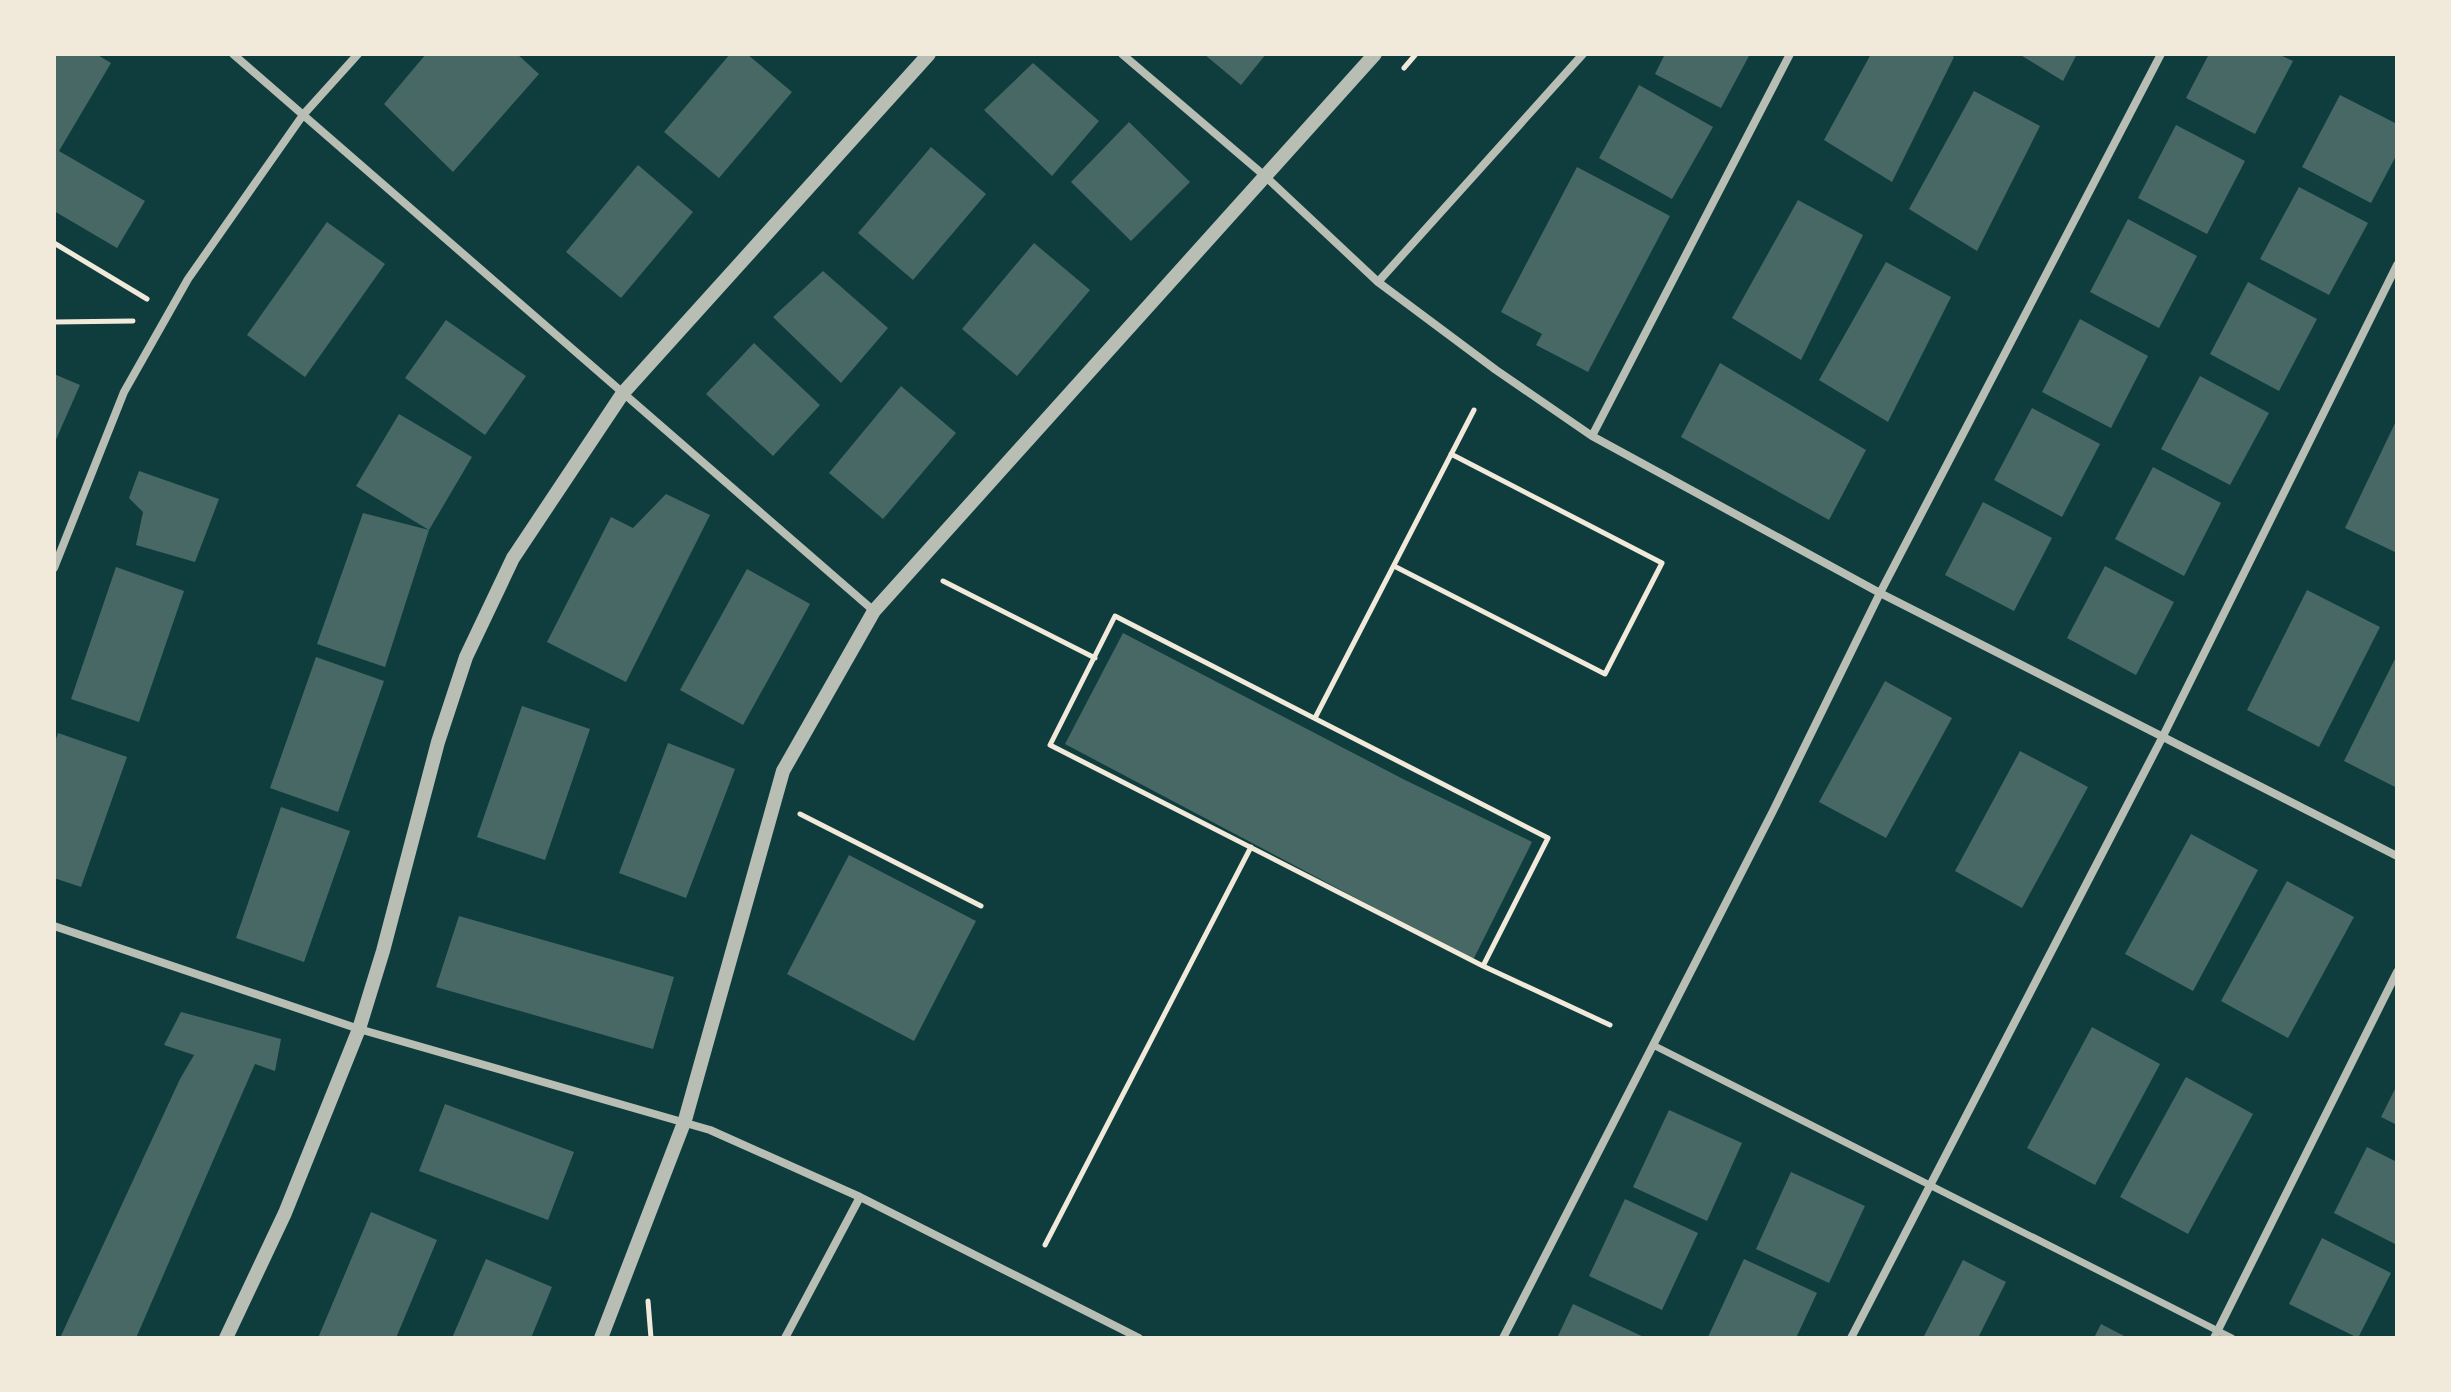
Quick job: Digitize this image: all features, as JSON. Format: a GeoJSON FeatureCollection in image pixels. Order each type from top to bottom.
{"type":"FeatureCollection","features":[{"type":"Feature","properties":{"kind":"street"},"geometry":{"type":"LineString","coordinates":[[233,54],[874,611]]}},
{"type":"Feature","properties":{"kind":"street"},"geometry":{"type":"LineString","coordinates":[[54,568],[124,392],[188,279],[303,115],[358,54]]}},
{"type":"Feature","properties":{"kind":"street"},"geometry":{"type":"LineString","coordinates":[[226,1338],[285,1213],[359,1029],[383,951],[438,742],[466,657],[513,558],[623,393],[929,54]]}},
{"type":"Feature","properties":{"kind":"street"},"geometry":{"type":"LineString","coordinates":[[1122,54],[1266,177],[1378,282],[1496,370],[1592,436],[1880,593],[2397,856]]}},
{"type":"Feature","properties":{"kind":"street"},"geometry":{"type":"LineString","coordinates":[[601,1338],[685,1120],[783,771],[874,611],[1375,54]]}},
{"type":"Feature","properties":{"kind":"street"},"geometry":{"type":"LineString","coordinates":[[1378,282],[1583,54]]}},
{"type":"Feature","properties":{"kind":"street"},"geometry":{"type":"LineString","coordinates":[[1592,436],[1790,54]]}},
{"type":"Feature","properties":{"kind":"street"},"geometry":{"type":"LineString","coordinates":[[1503,1338],[1766,825],[1880,593],[2161,54]]}},
{"type":"Feature","properties":{"kind":"street"},"geometry":{"type":"LineString","coordinates":[[1851,1338],[2162,738],[2397,265]]}},
{"type":"Feature","properties":{"kind":"street"},"geometry":{"type":"LineString","coordinates":[[54,926],[359,1029],[685,1120],[860,1197],[1138,1338]]}},
{"type":"Feature","properties":{"kind":"street"},"geometry":{"type":"LineString","coordinates":[[2216,1334],[2397,972]]}},
{"type":"Feature","properties":{"kind":"street"},"geometry":{"type":"LineString","coordinates":[[1653,1045],[1931,1183],[2216,1334],[2232,1338]]}},
{"type":"Feature","properties":{"kind":"street"},"geometry":{"type":"LineString","coordinates":[[785,1338],[860,1197]]}},
{"type":"Feature","properties":{"kind":"path"},"geometry":{"type":"LineString","coordinates":[[55,245],[155,304]]}},
{"type":"Feature","properties":{"kind":"path"},"geometry":{"type":"LineString","coordinates":[[54,322],[144,320]]}},
{"type":"Feature","properties":{"kind":"path"},"geometry":{"type":"LineString","coordinates":[[1315,719],[1474,410]]}},
{"type":"Feature","properties":{"kind":"path"},"geometry":{"type":"LineString","coordinates":[[1394,566],[1605,674],[1662,563],[1451,454]]}},
{"type":"Feature","properties":{"kind":"path"},"geometry":{"type":"LineString","coordinates":[[943,581],[1095,658]]}},
{"type":"Feature","properties":{"kind":"path"},"geometry":{"type":"LineString","coordinates":[[1483,966],[1548,838],[1115,616],[1050,745],[1483,966],[1610,1025]]}},
{"type":"Feature","properties":{"kind":"path"},"geometry":{"type":"LineString","coordinates":[[792,825],[796,812],[981,906]]}},
{"type":"Feature","properties":{"kind":"path"},"geometry":{"type":"LineString","coordinates":[[1045,1245],[1251,847]]}},
{"type":"Feature","properties":{"kind":"path"},"geometry":{"type":"LineString","coordinates":[[647,1288],[651,1338]]}},
{"type":"Feature","properties":{"kind":"building"},"geometry":{"type":"Polygon","coordinates":[[[54,54],[96,54],[111,63],[59,151],[145,201],[117,248],[54,211],[54,54]]]}},
{"type":"Feature","properties":{"kind":"building"},"geometry":{"type":"Polygon","coordinates":[[[426,54],[517,54],[539,74],[453,172],[384,104],[426,54]]]}},
{"type":"Feature","properties":{"kind":"building"},"geometry":{"type":"Polygon","coordinates":[[[730,54],[747,54],[792,92],[719,178],[664,132],[730,54]]]}},
{"type":"Feature","properties":{"kind":"building"},"geometry":{"type":"Polygon","coordinates":[[[1204,54],[1266,54],[1241,85],[1204,54]]]}},
{"type":"Feature","properties":{"kind":"building"},"geometry":{"type":"Polygon","coordinates":[[[1665,54],[1750,54],[1721,108],[1655,74],[1665,54]]]}},
{"type":"Feature","properties":{"kind":"building"},"geometry":{"type":"Polygon","coordinates":[[[1871,54],[1949,54],[1954,57],[1892,182],[1824,140],[1871,54]]]}},
{"type":"Feature","properties":{"kind":"building"},"geometry":{"type":"Polygon","coordinates":[[[2019,54],[2077,54],[2063,81],[2019,54]]]}},
{"type":"Feature","properties":{"kind":"building"},"geometry":{"type":"Polygon","coordinates":[[[2209,54],[2278,54],[2293,61],[2255,134],[2186,98],[2209,54]]]}},
{"type":"Feature","properties":{"kind":"building"},"geometry":{"type":"Polygon","coordinates":[[[1033,63],[1099,121],[1052,176],[984,110],[1033,63]]]}},
{"type":"Feature","properties":{"kind":"building"},"geometry":{"type":"Polygon","coordinates":[[[1639,85],[1713,127],[1672,199],[1599,158],[1639,85]]]}},
{"type":"Feature","properties":{"kind":"building"},"geometry":{"type":"Polygon","coordinates":[[[1974,91],[2040,126],[1977,251],[1909,209],[1974,91]]]}},
{"type":"Feature","properties":{"kind":"building"},"geometry":{"type":"Polygon","coordinates":[[[2340,95],[2397,124],[2397,154],[2371,203],[2302,167],[2340,95]]]}},
{"type":"Feature","properties":{"kind":"building"},"geometry":{"type":"Polygon","coordinates":[[[1129,122],[1190,182],[1131,241],[1071,182],[1129,122]]]}},
{"type":"Feature","properties":{"kind":"building"},"geometry":{"type":"Polygon","coordinates":[[[2176,125],[2245,161],[2207,234],[2138,198],[2176,125]]]}},
{"type":"Feature","properties":{"kind":"building"},"geometry":{"type":"Polygon","coordinates":[[[931,147],[986,194],[913,280],[858,233],[931,147]]]}},
{"type":"Feature","properties":{"kind":"building"},"geometry":{"type":"Polygon","coordinates":[[[638,165],[693,212],[621,298],[566,252],[638,165]]]}},
{"type":"Feature","properties":{"kind":"building"},"geometry":{"type":"Polygon","coordinates":[[[1577,167],[1670,216],[1588,372],[1536,345],[1542,334],[1501,312],[1577,167]]]}},
{"type":"Feature","properties":{"kind":"building"},"geometry":{"type":"Polygon","coordinates":[[[2299,187],[2368,223],[2329,295],[2260,259],[2299,187]]]}},
{"type":"Feature","properties":{"kind":"building"},"geometry":{"type":"Polygon","coordinates":[[[1798,200],[1863,235],[1801,360],[1732,318],[1798,200]]]}},
{"type":"Feature","properties":{"kind":"building"},"geometry":{"type":"Polygon","coordinates":[[[2128,219],[2197,256],[2159,328],[2090,292],[2128,219]]]}},
{"type":"Feature","properties":{"kind":"building"},"geometry":{"type":"Polygon","coordinates":[[[327,222],[385,264],[305,377],[247,335],[327,222]]]}},
{"type":"Feature","properties":{"kind":"building"},"geometry":{"type":"Polygon","coordinates":[[[1034,243],[1090,290],[1017,376],[962,329],[1034,243]]]}},
{"type":"Feature","properties":{"kind":"building"},"geometry":{"type":"Polygon","coordinates":[[[1886,262],[1951,297],[1888,422],[1819,380],[1886,262]]]}},
{"type":"Feature","properties":{"kind":"building"},"geometry":{"type":"Polygon","coordinates":[[[823,271],[888,328],[841,383],[773,317],[823,271]]]}},
{"type":"Feature","properties":{"kind":"building"},"geometry":{"type":"Polygon","coordinates":[[[2248,282],[2317,319],[2279,391],[2210,354],[2248,282]]]}},
{"type":"Feature","properties":{"kind":"building"},"geometry":{"type":"Polygon","coordinates":[[[2080,319],[2148,356],[2111,428],[2042,392],[2080,319]]]}},
{"type":"Feature","properties":{"kind":"building"},"geometry":{"type":"Polygon","coordinates":[[[446,320],[526,376],[485,435],[405,378],[446,320]]]}},
{"type":"Feature","properties":{"kind":"building"},"geometry":{"type":"Polygon","coordinates":[[[754,343],[820,405],[773,456],[706,394],[754,343]]]}},
{"type":"Feature","properties":{"kind":"building"},"geometry":{"type":"Polygon","coordinates":[[[1720,363],[1866,450],[1829,520],[1681,437],[1720,363]]]}},
{"type":"Feature","properties":{"kind":"building"},"geometry":{"type":"Polygon","coordinates":[[[54,374],[80,385],[54,444],[54,374]]]}},
{"type":"Feature","properties":{"kind":"building"},"geometry":{"type":"Polygon","coordinates":[[[2200,376],[2269,413],[2230,485],[2161,449],[2200,376]]]}},
{"type":"Feature","properties":{"kind":"building"},"geometry":{"type":"Polygon","coordinates":[[[901,386],[956,433],[883,519],[829,473],[901,386]]]}},
{"type":"Feature","properties":{"kind":"building"},"geometry":{"type":"Polygon","coordinates":[[[2032,408],[2100,444],[2062,517],[1994,480],[2032,408]]]}},
{"type":"Feature","properties":{"kind":"building"},"geometry":{"type":"Polygon","coordinates":[[[399,414],[472,457],[429,530],[356,486],[399,414]]]}},
{"type":"Feature","properties":{"kind":"building"},"geometry":{"type":"Polygon","coordinates":[[[2397,419],[2397,553],[2345,528],[2397,419]]]}},
{"type":"Feature","properties":{"kind":"building"},"geometry":{"type":"Polygon","coordinates":[[[2153,467],[2221,503],[2184,576],[2115,539],[2153,467]]]}},
{"type":"Feature","properties":{"kind":"building"},"geometry":{"type":"Polygon","coordinates":[[[139,471],[219,499],[195,562],[136,545],[143,512],[129,498],[139,471]]]}},
{"type":"Feature","properties":{"kind":"building"},"geometry":{"type":"Polygon","coordinates":[[[666,494],[710,515],[626,682],[547,642],[611,517],[633,528],[666,494]]]}},
{"type":"Feature","properties":{"kind":"building"},"geometry":{"type":"Polygon","coordinates":[[[1983,502],[2052,538],[2014,611],[1945,575],[1983,502]]]}},
{"type":"Feature","properties":{"kind":"building"},"geometry":{"type":"Polygon","coordinates":[[[363,513],[429,530],[385,667],[317,644],[363,513]]]}},
{"type":"Feature","properties":{"kind":"building"},"geometry":{"type":"Polygon","coordinates":[[[2105,566],[2174,602],[2136,675],[2067,638],[2105,566]]]}},
{"type":"Feature","properties":{"kind":"building"},"geometry":{"type":"Polygon","coordinates":[[[116,567],[184,591],[139,722],[71,699],[116,567]]]}},
{"type":"Feature","properties":{"kind":"building"},"geometry":{"type":"Polygon","coordinates":[[[747,569],[810,604],[743,725],[680,690],[747,569]]]}},
{"type":"Feature","properties":{"kind":"building"},"geometry":{"type":"Polygon","coordinates":[[[2307,590],[2380,627],[2319,747],[2247,710],[2307,590]]]}},
{"type":"Feature","properties":{"kind":"building"},"geometry":{"type":"Polygon","coordinates":[[[1123,633],[1403,779],[1532,842],[1473,960],[1065,744],[1123,633]]]}},
{"type":"Feature","properties":{"kind":"building"},"geometry":{"type":"Polygon","coordinates":[[[2397,655],[2397,788],[2344,761],[2397,655]]]}},
{"type":"Feature","properties":{"kind":"building"},"geometry":{"type":"Polygon","coordinates":[[[316,657],[384,681],[338,812],[270,788],[316,657]]]}},
{"type":"Feature","properties":{"kind":"building"},"geometry":{"type":"Polygon","coordinates":[[[1885,681],[1952,718],[1886,838],[1819,802],[1885,681]]]}},
{"type":"Feature","properties":{"kind":"building"},"geometry":{"type":"Polygon","coordinates":[[[522,706],[590,729],[545,860],[477,837],[522,706]]]}},
{"type":"Feature","properties":{"kind":"building"},"geometry":{"type":"Polygon","coordinates":[[[58,733],[127,757],[81,887],[54,878],[54,745],[58,733]]]}},
{"type":"Feature","properties":{"kind":"building"},"geometry":{"type":"Polygon","coordinates":[[[668,743],[735,769],[686,898],[619,873],[668,743]]]}},
{"type":"Feature","properties":{"kind":"building"},"geometry":{"type":"Polygon","coordinates":[[[2020,751],[2088,787],[2022,908],[1955,871],[2020,751]]]}},
{"type":"Feature","properties":{"kind":"building"},"geometry":{"type":"Polygon","coordinates":[[[281,807],[350,831],[304,962],[236,938],[281,807]]]}},
{"type":"Feature","properties":{"kind":"building"},"geometry":{"type":"Polygon","coordinates":[[[2191,834],[2258,870],[2193,991],[2125,954],[2191,834]]]}},
{"type":"Feature","properties":{"kind":"building"},"geometry":{"type":"Polygon","coordinates":[[[849,855],[976,921],[914,1041],[787,974],[849,855]]]}},
{"type":"Feature","properties":{"kind":"building"},"geometry":{"type":"Polygon","coordinates":[[[2287,881],[2354,917],[2288,1038],[2221,1001],[2287,881]]]}},
{"type":"Feature","properties":{"kind":"building"},"geometry":{"type":"Polygon","coordinates":[[[459,916],[674,977],[653,1049],[436,987],[459,916]]]}},
{"type":"Feature","properties":{"kind":"building"},"geometry":{"type":"Polygon","coordinates":[[[181,1012],[281,1039],[275,1071],[255,1064],[136,1338],[60,1338],[194,1055],[164,1045],[181,1012]]]}},
{"type":"Feature","properties":{"kind":"building"},"geometry":{"type":"Polygon","coordinates":[[[2092,1027],[2160,1064],[2095,1185],[2027,1148],[2092,1027]]]}},
{"type":"Feature","properties":{"kind":"building"},"geometry":{"type":"Polygon","coordinates":[[[2186,1077],[2253,1114],[2188,1234],[2120,1197],[2186,1077]]]}},
{"type":"Feature","properties":{"kind":"building"},"geometry":{"type":"Polygon","coordinates":[[[2397,1085],[2397,1125],[2381,1117],[2397,1085]]]}},
{"type":"Feature","properties":{"kind":"building"},"geometry":{"type":"Polygon","coordinates":[[[445,1104],[574,1152],[548,1220],[419,1171],[445,1104]]]}},
{"type":"Feature","properties":{"kind":"building"},"geometry":{"type":"Polygon","coordinates":[[[1669,1110],[1742,1143],[1707,1221],[1633,1187],[1669,1110]]]}},
{"type":"Feature","properties":{"kind":"building"},"geometry":{"type":"Polygon","coordinates":[[[2367,1147],[2397,1162],[2397,1245],[2334,1213],[2367,1147]]]}},
{"type":"Feature","properties":{"kind":"building"},"geometry":{"type":"Polygon","coordinates":[[[1791,1172],[1865,1206],[1829,1283],[1756,1249],[1791,1172]]]}},
{"type":"Feature","properties":{"kind":"building"},"geometry":{"type":"Polygon","coordinates":[[[1625,1199],[1698,1233],[1662,1310],[1589,1276],[1625,1199]]]}},
{"type":"Feature","properties":{"kind":"building"},"geometry":{"type":"Polygon","coordinates":[[[371,1212],[437,1240],[396,1338],[318,1338],[371,1212]]]}},
{"type":"Feature","properties":{"kind":"building"},"geometry":{"type":"Polygon","coordinates":[[[2322,1238],[2391,1273],[2358,1338],[2289,1304],[2322,1238]]]}},
{"type":"Feature","properties":{"kind":"building"},"geometry":{"type":"Polygon","coordinates":[[[486,1259],[552,1287],[531,1338],[452,1338],[486,1259]]]}},
{"type":"Feature","properties":{"kind":"building"},"geometry":{"type":"Polygon","coordinates":[[[1744,1259],[1817,1293],[1796,1338],[1708,1337],[1744,1259]]]}},
{"type":"Feature","properties":{"kind":"building"},"geometry":{"type":"Polygon","coordinates":[[[1963,1260],[2006,1282],[1978,1338],[1923,1338],[1963,1260]]]}},
{"type":"Feature","properties":{"kind":"building"},"geometry":{"type":"Polygon","coordinates":[[[1573,1304],[1646,1338],[1557,1338],[1573,1304]]]}},
{"type":"Feature","properties":{"kind":"building"},"geometry":{"type":"Polygon","coordinates":[[[2101,1324],[2128,1338],[2094,1338],[2101,1324]]]}}]}
